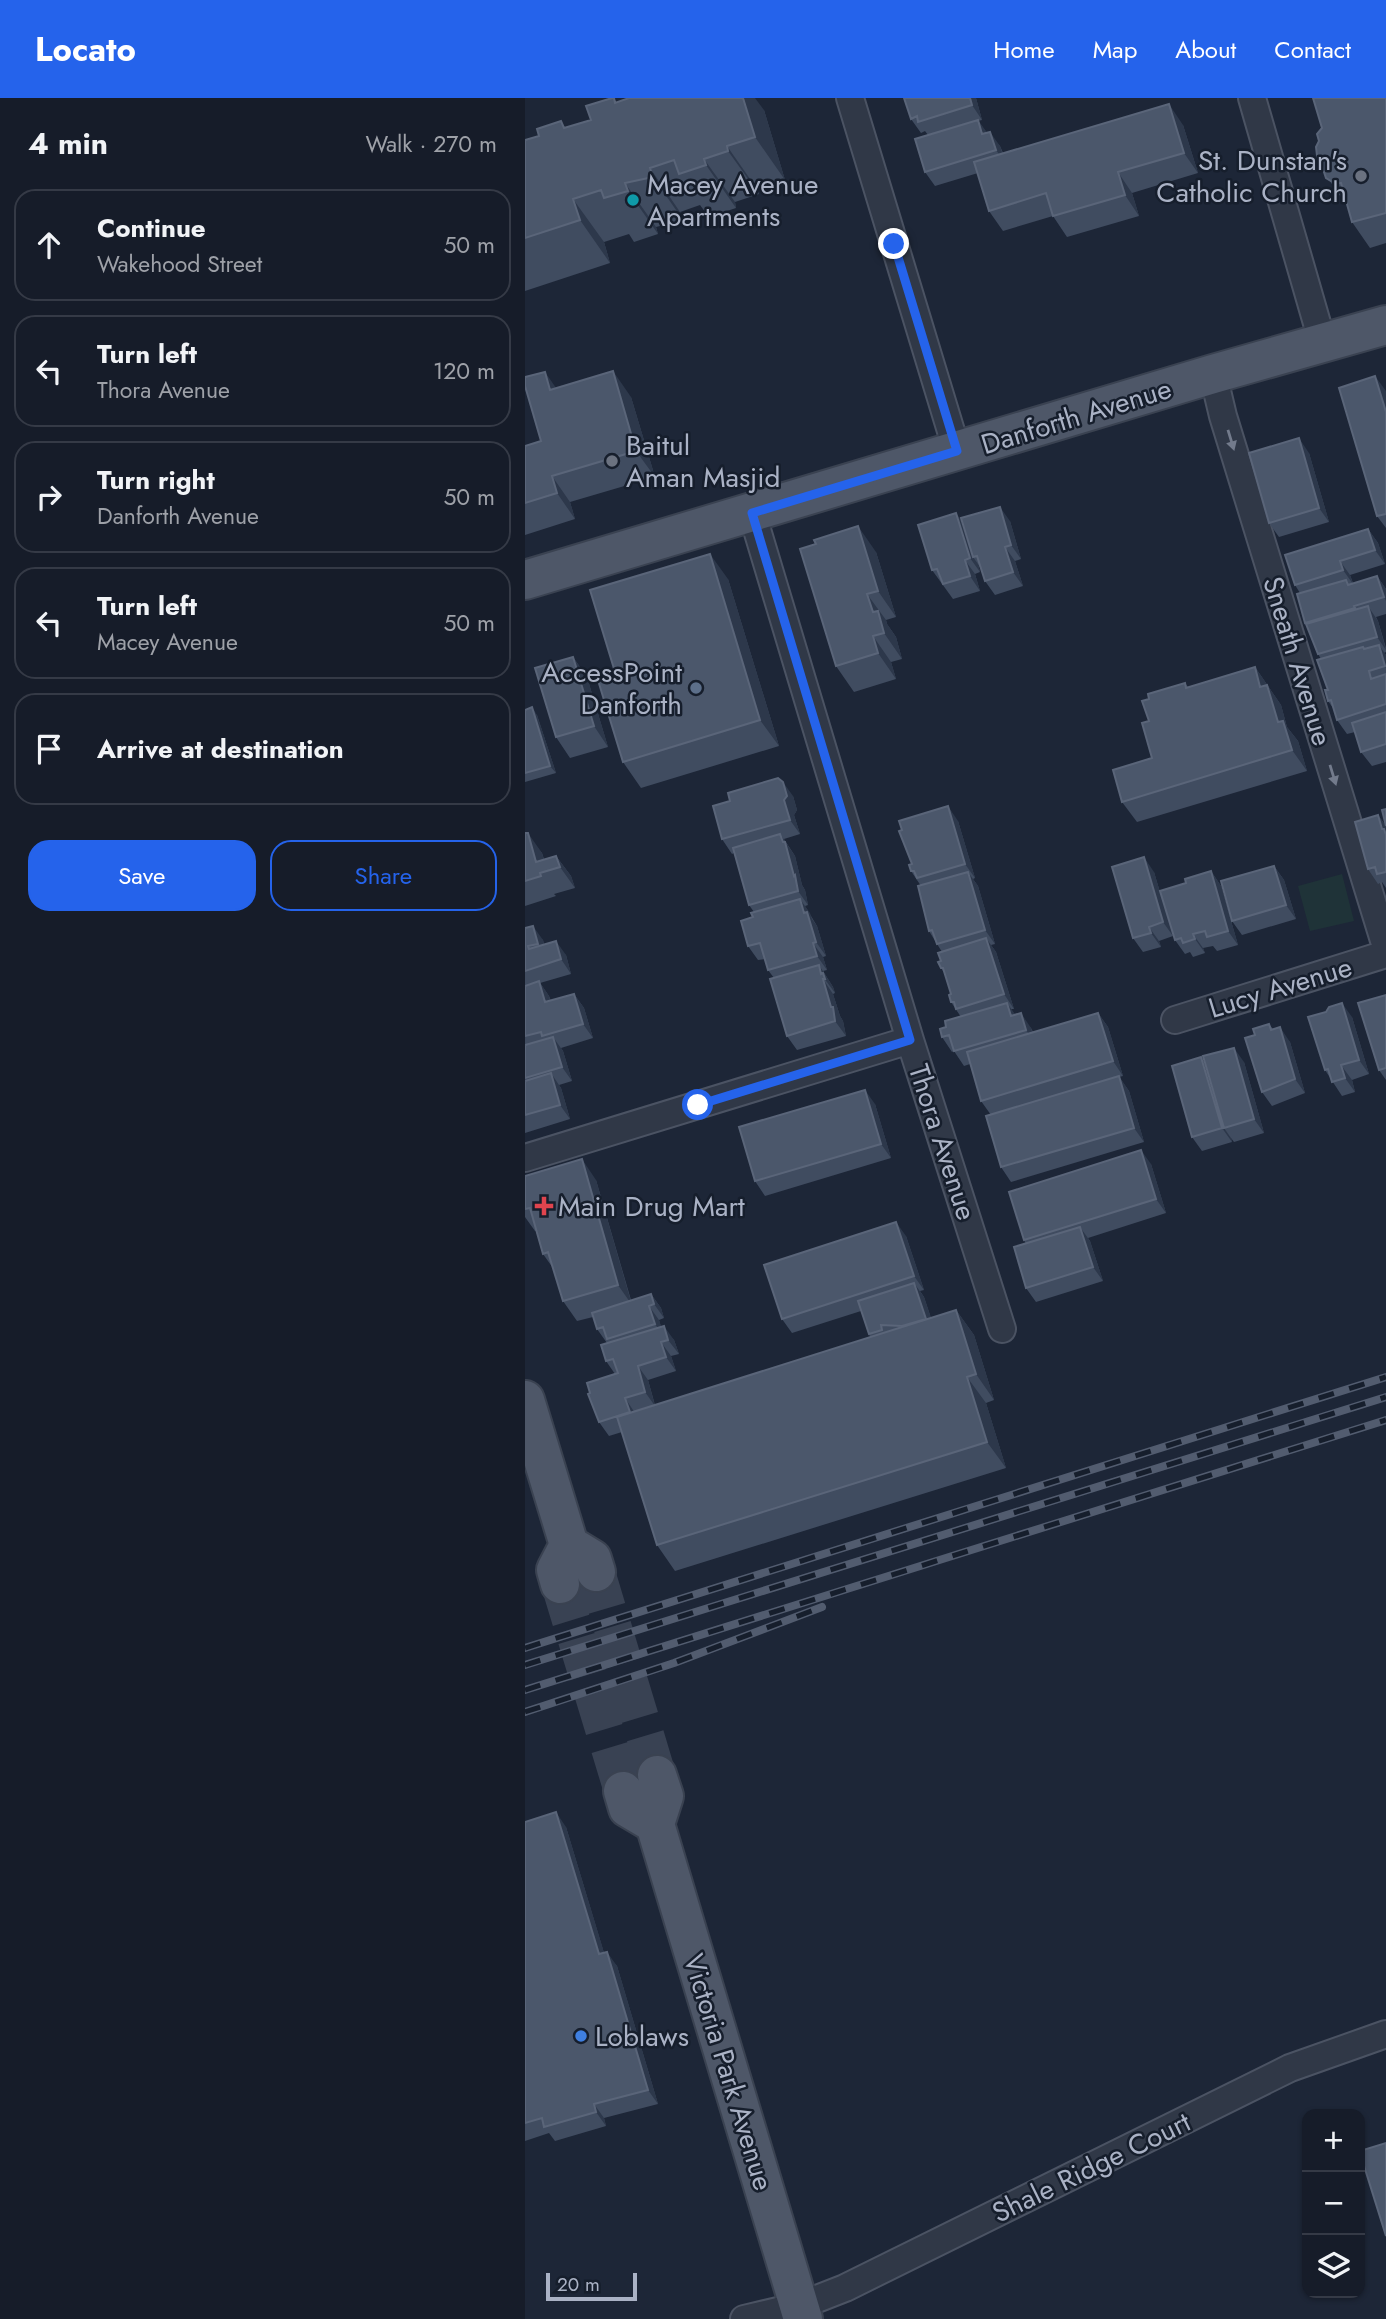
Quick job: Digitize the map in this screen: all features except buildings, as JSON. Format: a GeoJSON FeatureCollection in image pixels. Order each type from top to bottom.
{"type":"FeatureCollection","features":[{"type":"Feature","properties":{"kind":"main road","name":"Danforth Avenue"},"geometry":{"type":"LineString","coordinates":[[525,580],[1213,374],[1386,325]]}},
{"type":"Feature","properties":{"kind":"main road"},"geometry":{"type":"LineString","coordinates":[[525,1400],[569,1545],[592,1559],[578,1578]]}},
{"type":"Feature","properties":{"kind":"main road","name":"Victoria Park Avenue"},"geometry":{"type":"LineString","coordinates":[[657,1775],[664,1796],[655,1824],[801,2313]]}},
{"type":"Feature","properties":{"kind":"main road"},"geometry":{"type":"LineString","coordinates":[[623,1791],[628,1808],[655,1824]]}},
{"type":"Feature","properties":{"kind":"street"},"geometry":{"type":"LineString","coordinates":[[850,98],[957,451]]}},
{"type":"Feature","properties":{"kind":"street"},"geometry":{"type":"LineString","coordinates":[[1252,98],[1323,344]]}},
{"type":"Feature","properties":{"kind":"street","name":"Sneath Avenue"},"geometry":{"type":"LineString","coordinates":[[1213,374],[1223,416],[1386,947]]}},
{"type":"Feature","properties":{"kind":"street","name":"Thora Avenue"},"geometry":{"type":"LineString","coordinates":[[752,513],[910,1040],[1002,1329]]}},
{"type":"Feature","properties":{"kind":"street","name":"Lucy Avenue"},"geometry":{"type":"LineString","coordinates":[[1175,1020],[1386,954]]}},
{"type":"Feature","properties":{"kind":"street"},"geometry":{"type":"LineString","coordinates":[[525,1158],[910,1040]]}},
{"type":"Feature","properties":{"kind":"street","name":"Shale Ridge Court"},"geometry":{"type":"LineString","coordinates":[[744,2319],[801,2313],[845,2288],[1290,2068],[1386,2034]]}},
{"type":"Feature","properties":{"kind":"green space"},"geometry":{"type":"Polygon","coordinates":[[[1342,874],[1354,921],[1310,931],[1298,886],[1342,874]]]}},
{"type":"Feature","properties":{"kind":"tunnel"},"geometry":{"type":"LineString","coordinates":[[596,1572],[657,1775]]}},
{"type":"Feature","properties":{"kind":"tunnel"},"geometry":{"type":"LineString","coordinates":[[560,1584],[623,1791]]}},
{"type":"Feature","properties":{"kind":"railway"},"geometry":{"type":"LineString","coordinates":[[525,1648],[1386,1377]]}},
{"type":"Feature","properties":{"kind":"railway"},"geometry":{"type":"LineString","coordinates":[[525,1665],[1386,1397]]}},
{"type":"Feature","properties":{"kind":"railway"},"geometry":{"type":"LineString","coordinates":[[525,1690],[1386,1420]]}},
{"type":"Feature","properties":{"kind":"railway"},"geometry":{"type":"LineString","coordinates":[[525,1712],[674,1663],[822,1607]]}},
{"type":"Feature","properties":{"kind":"place","name":"St. Dunstan's Catholic Church"},"geometry":{"type":"Point","coordinates":[1361,176]}},
{"type":"Feature","properties":{"kind":"place","name":"Macey Avenue Apartments"},"geometry":{"type":"Point","coordinates":[633,200]}},
{"type":"Feature","properties":{"kind":"place","name":"Baitul Aman Masjid"},"geometry":{"type":"Point","coordinates":[612,461]}},
{"type":"Feature","properties":{"kind":"place","name":"AccessPoint Danforth"},"geometry":{"type":"Point","coordinates":[696,688]}},
{"type":"Feature","properties":{"kind":"place","name":"Main Drug Mart"},"geometry":{"type":"Point","coordinates":[544,1206]}},
{"type":"Feature","properties":{"kind":"place","name":"Loblaws"},"geometry":{"type":"Point","coordinates":[581,2036]}},
{"type":"Feature","properties":{"kind":"route"},"geometry":{"type":"LineString","coordinates":[[698,1105],[910,1040],[752,513],[957,451],[894,244]]}}]}
